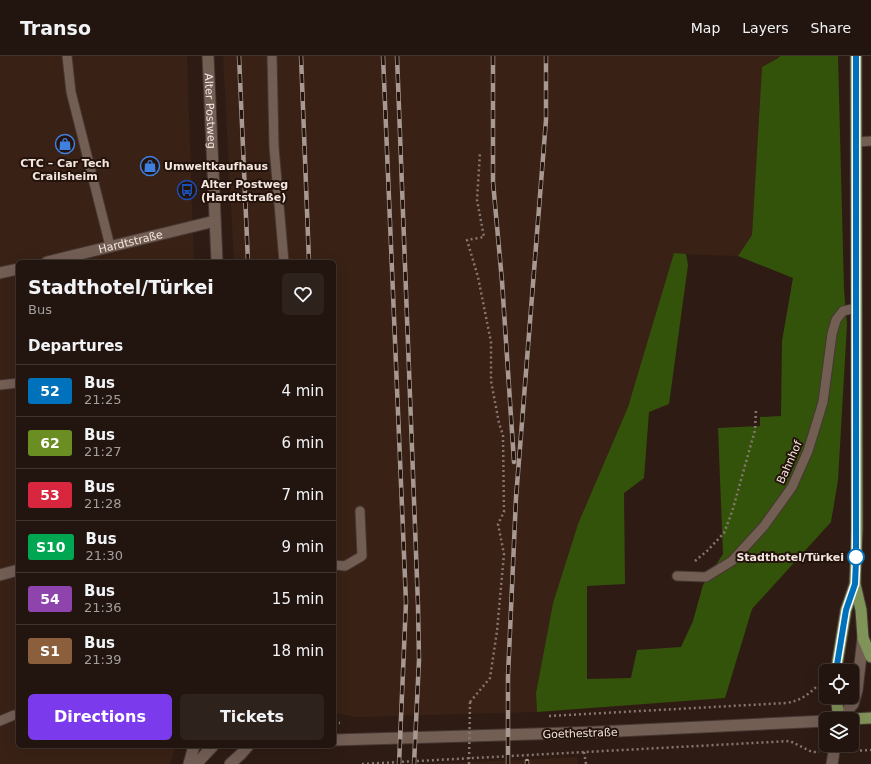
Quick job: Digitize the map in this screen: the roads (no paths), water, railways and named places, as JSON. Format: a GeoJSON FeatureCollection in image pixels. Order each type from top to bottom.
{"type":"FeatureCollection","features":[{"type":"Feature","properties":{"kind":"main road","name":"Alter Postweg"},"geometry":{"type":"LineString","coordinates":[[208,56],[216,260]]}},
{"type":"Feature","properties":{"kind":"main road"},"geometry":{"type":"LineString","coordinates":[[846,712],[853,704],[857,690],[863,638],[861,610],[855,584],[857,528],[856,56]]}},
{"type":"Feature","properties":{"kind":"main road","name":"Hardtstraße"},"geometry":{"type":"LineString","coordinates":[[54,260],[215,221]]}},
{"type":"Feature","properties":{"kind":"main road"},"geometry":{"type":"LineString","coordinates":[[0,273],[16,269]]}},
{"type":"Feature","properties":{"kind":"main road"},"geometry":{"type":"LineString","coordinates":[[0,575],[16,571]]}},
{"type":"Feature","properties":{"kind":"main road"},"geometry":{"type":"LineString","coordinates":[[837,664],[846,610],[855,584]]}},
{"type":"Feature","properties":{"kind":"main road"},"geometry":{"type":"LineString","coordinates":[[863,638],[871,657]]}},
{"type":"Feature","properties":{"kind":"main road"},"geometry":{"type":"LineString","coordinates":[[859,719],[871,718]]}},
{"type":"Feature","properties":{"kind":"main road","name":"Goethestraße"},"geometry":{"type":"LineString","coordinates":[[336,740],[598,732],[819,721]]}},
{"type":"Feature","properties":{"kind":"main road"},"geometry":{"type":"LineString","coordinates":[[188,764],[193,748]]}},
{"type":"Feature","properties":{"kind":"main road"},"geometry":{"type":"LineString","coordinates":[[196,764],[211,748]]}},
{"type":"Feature","properties":{"kind":"main road"},"geometry":{"type":"LineString","coordinates":[[230,764],[246,748]]}},
{"type":"Feature","properties":{"kind":"main road"},"geometry":{"type":"LineString","coordinates":[[832,764],[834,752]]}},
{"type":"Feature","properties":{"kind":"lane"},"geometry":{"type":"LineString","coordinates":[[67,56],[72,92],[110,246]]}},
{"type":"Feature","properties":{"kind":"lane"},"geometry":{"type":"LineString","coordinates":[[272,56],[274,147],[284,260]]}},
{"type":"Feature","properties":{"kind":"lane"},"geometry":{"type":"LineString","coordinates":[[857,142],[871,141]]}},
{"type":"Feature","properties":{"kind":"lane","name":"Bahnhof"},"geometry":{"type":"LineString","coordinates":[[678,576],[706,577],[732,561],[764,526],[792,487],[808,450],[823,402],[832,334],[836,320],[843,311],[856,308]]}},
{"type":"Feature","properties":{"kind":"lane"},"geometry":{"type":"LineString","coordinates":[[0,385],[16,383]]}},
{"type":"Feature","properties":{"kind":"lane"},"geometry":{"type":"LineString","coordinates":[[336,565],[345,566],[362,556],[360,511]]}},
{"type":"Feature","properties":{"kind":"lane"},"geometry":{"type":"LineString","coordinates":[[0,721],[14,715]]}},
{"type":"Feature","properties":{"kind":"railway"},"geometry":{"type":"LineString","coordinates":[[239,56],[248,260]]}},
{"type":"Feature","properties":{"kind":"railway"},"geometry":{"type":"LineString","coordinates":[[301,56],[309,260]]}},
{"type":"Feature","properties":{"kind":"railway"},"geometry":{"type":"LineString","coordinates":[[383,56],[406,602],[399,764]]}},
{"type":"Feature","properties":{"kind":"railway"},"geometry":{"type":"LineString","coordinates":[[397,56],[418,605],[419,660],[414,764]]}},
{"type":"Feature","properties":{"kind":"railway"},"geometry":{"type":"LineString","coordinates":[[493,56],[493,182],[502,281],[514,462]]}},
{"type":"Feature","properties":{"kind":"railway"},"geometry":{"type":"LineString","coordinates":[[508,764],[508,676],[516,498],[546,120],[546,56]]}},
{"type":"Feature","properties":{"kind":"place","name":"CTC – Car Tech Crailsheim"},"geometry":{"type":"Point","coordinates":[65,144]}},
{"type":"Feature","properties":{"kind":"place","name":"Umweltkaufhaus"},"geometry":{"type":"Point","coordinates":[150,166]}},
{"type":"Feature","properties":{"kind":"place","name":"Alter Postweg (Hardtstraße)"},"geometry":{"type":"Point","coordinates":[187,190]}},
{"type":"Feature","properties":{"kind":"place","name":"Stadthotel/Türkei"},"geometry":{"type":"Point","coordinates":[856,557]}}]}
